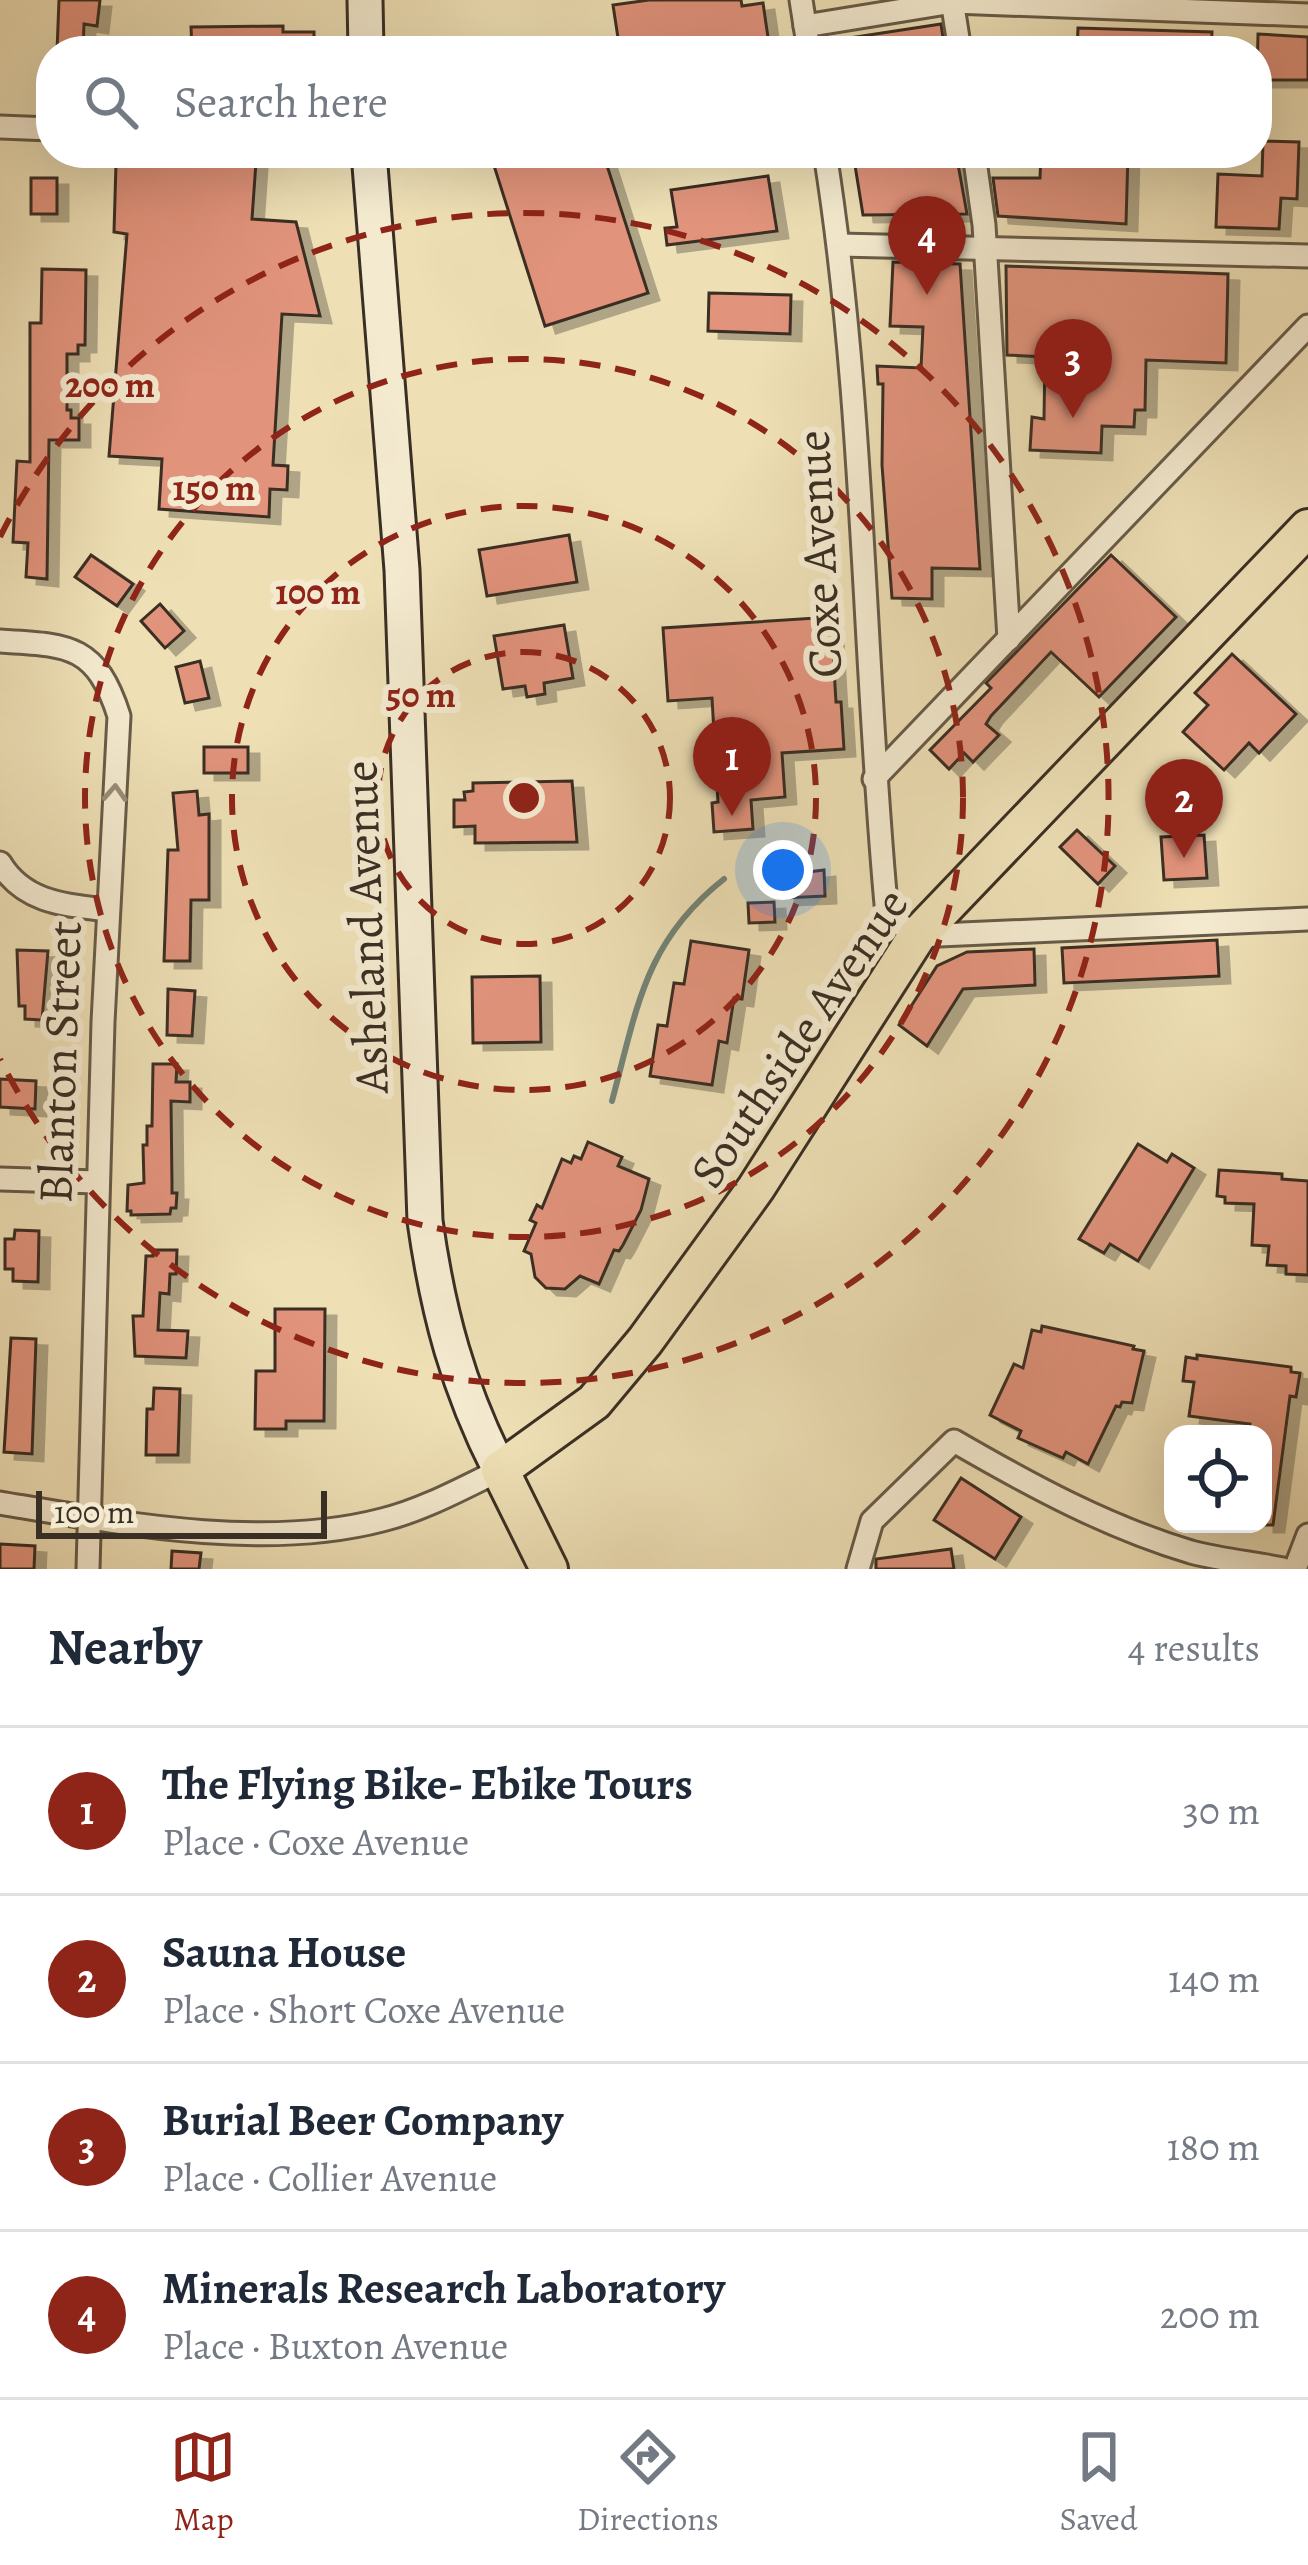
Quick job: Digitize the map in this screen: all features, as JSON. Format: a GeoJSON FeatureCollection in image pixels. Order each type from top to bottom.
{"type":"FeatureCollection","features":[{"type":"Feature","properties":{"kind":"main road"},"geometry":{"type":"LineString","coordinates":[[365,0],[366,36]]}},
{"type":"Feature","properties":{"kind":"main road","name":"Asheland Avenue"},"geometry":{"type":"LineString","coordinates":[[370,168],[402,570],[424,1221],[455,1366],[500,1470]]}},
{"type":"Feature","properties":{"kind":"main road","name":"Southside Avenue"},"geometry":{"type":"LineString","coordinates":[[500,1470],[594,1402],[645,1341],[756,1188],[917,936],[1308,528]]}},
{"type":"Feature","properties":{"kind":"main road"},"geometry":{"type":"LineString","coordinates":[[500,1470],[549,1569]]}},
{"type":"Feature","properties":{"kind":"street"},"geometry":{"type":"LineString","coordinates":[[801,0],[807,36]]}},
{"type":"Feature","properties":{"kind":"street"},"geometry":{"type":"LineString","coordinates":[[805,26],[952,1],[1308,15]]}},
{"type":"Feature","properties":{"kind":"street"},"geometry":{"type":"LineString","coordinates":[[952,1],[958,36]]}},
{"type":"Feature","properties":{"kind":"street"},"geometry":{"type":"LineString","coordinates":[[0,127],[36,128]]}},
{"type":"Feature","properties":{"kind":"street","name":"Coxe Avenue"},"geometry":{"type":"LineString","coordinates":[[827,168],[840,245],[887,915],[917,936]]}},
{"type":"Feature","properties":{"kind":"street"},"geometry":{"type":"LineString","coordinates":[[975,168],[1009,639]]}},
{"type":"Feature","properties":{"kind":"street"},"geometry":{"type":"LineString","coordinates":[[840,245],[1308,256]]}},
{"type":"Feature","properties":{"kind":"street"},"geometry":{"type":"LineString","coordinates":[[874,778],[1308,326]]}},
{"type":"Feature","properties":{"kind":"street","name":"Blanton Street"},"geometry":{"type":"LineString","coordinates":[[0,641],[59,645],[80,653],[93,662],[110,689],[119,716],[97,1182],[88,1569]]}},
{"type":"Feature","properties":{"kind":"street"},"geometry":{"type":"LineString","coordinates":[[0,863],[13,885],[54,904],[108,910]]}},
{"type":"Feature","properties":{"kind":"street"},"geometry":{"type":"LineString","coordinates":[[917,936],[1308,919]]}},
{"type":"Feature","properties":{"kind":"street"},"geometry":{"type":"LineString","coordinates":[[0,1178],[97,1182]]}},
{"type":"Feature","properties":{"kind":"street"},"geometry":{"type":"LineString","coordinates":[[858,1569],[872,1521],[954,1441],[1032,1486],[1117,1526],[1194,1552],[1283,1569]]}},
{"type":"Feature","properties":{"kind":"street"},"geometry":{"type":"LineString","coordinates":[[0,1503],[89,1518],[242,1533],[318,1531],[386,1520],[500,1470]]}},
{"type":"Feature","properties":{"kind":"street"},"geometry":{"type":"LineString","coordinates":[[1295,1569],[1308,1535]]}},
{"type":"Feature","properties":{"kind":"building"},"geometry":{"type":"Polygon","coordinates":[[[59,0],[100,0],[97,26],[84,24],[84,36],[58,36],[59,0]]]}},
{"type":"Feature","properties":{"kind":"building"},"geometry":{"type":"Polygon","coordinates":[[[649,0],[763,3],[768,36],[618,36],[613,5],[649,0]]]}},
{"type":"Feature","properties":{"kind":"building"},"geometry":{"type":"Polygon","coordinates":[[[941,24],[943,36],[862,36],[941,24]]]}},
{"type":"Feature","properties":{"kind":"building"},"geometry":{"type":"Polygon","coordinates":[[[283,26],[283,32],[314,32],[314,36],[191,36],[191,27],[283,26]]]}},
{"type":"Feature","properties":{"kind":"building"},"geometry":{"type":"Polygon","coordinates":[[[1078,28],[1212,32],[1212,36],[1078,36],[1078,28]]]}},
{"type":"Feature","properties":{"kind":"building"},"geometry":{"type":"Polygon","coordinates":[[[1258,34],[1308,37],[1308,80],[1272,80],[1272,36],[1258,34]]]}},
{"type":"Feature","properties":{"kind":"building"},"geometry":{"type":"Polygon","coordinates":[[[1272,141],[1299,142],[1297,199],[1281,198],[1279,229],[1216,227],[1218,174],[1262,176],[1262,168],[1272,168],[1272,141]]]}},
{"type":"Feature","properties":{"kind":"building"},"geometry":{"type":"Polygon","coordinates":[[[116,168],[256,168],[252,219],[296,222],[320,316],[282,314],[273,465],[288,466],[287,490],[270,489],[269,517],[159,509],[162,459],[109,456],[127,234],[114,232],[116,168]]]}},
{"type":"Feature","properties":{"kind":"building"},"geometry":{"type":"Polygon","coordinates":[[[495,168],[608,168],[648,293],[545,326],[495,168]]]}},
{"type":"Feature","properties":{"kind":"building"},"geometry":{"type":"Polygon","coordinates":[[[855,168],[959,168],[967,214],[863,215],[855,168]]]}},
{"type":"Feature","properties":{"kind":"building"},"geometry":{"type":"Polygon","coordinates":[[[1040,168],[1128,168],[1126,224],[998,216],[993,178],[1040,178],[1040,168]]]}},
{"type":"Feature","properties":{"kind":"building"},"geometry":{"type":"Polygon","coordinates":[[[768,176],[777,231],[667,245],[665,228],[677,227],[671,190],[768,176]]]}},
{"type":"Feature","properties":{"kind":"building"},"geometry":{"type":"Polygon","coordinates":[[[31,178],[57,178],[57,214],[31,214],[31,178]]]}},
{"type":"Feature","properties":{"kind":"building"},"geometry":{"type":"Polygon","coordinates":[[[893,262],[960,264],[980,569],[932,568],[932,599],[892,598],[882,465],[883,384],[878,384],[877,366],[921,368],[923,327],[890,326],[893,262]]]}},
{"type":"Feature","properties":{"kind":"building"},"geometry":{"type":"Polygon","coordinates":[[[1006,266],[1228,274],[1226,363],[1146,360],[1145,410],[1135,410],[1134,427],[1102,426],[1101,453],[1030,450],[1032,417],[1044,419],[1045,357],[1007,355],[1006,266]]]}},
{"type":"Feature","properties":{"kind":"building"},"geometry":{"type":"Polygon","coordinates":[[[42,269],[86,270],[85,345],[78,345],[78,354],[67,354],[67,410],[71,418],[79,418],[79,440],[49,440],[47,579],[26,577],[28,543],[13,542],[17,461],[30,462],[30,323],[41,323],[42,269]]]}},
{"type":"Feature","properties":{"kind":"building"},"geometry":{"type":"Polygon","coordinates":[[[709,293],[791,295],[790,334],[708,331],[709,293]]]}},
{"type":"Feature","properties":{"kind":"building"},"geometry":{"type":"Polygon","coordinates":[[[569,535],[577,582],[487,596],[479,550],[569,535]]]}},
{"type":"Feature","properties":{"kind":"building"},"geometry":{"type":"Polygon","coordinates":[[[91,555],[133,584],[117,606],[75,577],[91,555]]]}},
{"type":"Feature","properties":{"kind":"building"},"geometry":{"type":"Polygon","coordinates":[[[1111,555],[1176,617],[1099,697],[1051,652],[991,716],[986,724],[999,735],[973,762],[964,753],[949,769],[930,750],[991,688],[986,683],[1111,555]]]}},
{"type":"Feature","properties":{"kind":"building"},"geometry":{"type":"Polygon","coordinates":[[[160,604],[184,631],[165,648],[141,621],[160,604]]]}},
{"type":"Feature","properties":{"kind":"building"},"geometry":{"type":"Polygon","coordinates":[[[831,617],[844,749],[782,753],[785,797],[751,800],[753,829],[714,832],[712,803],[718,802],[712,698],[668,701],[663,628],[831,617]]]}},
{"type":"Feature","properties":{"kind":"building"},"geometry":{"type":"Polygon","coordinates":[[[564,625],[573,678],[544,683],[545,694],[527,697],[525,686],[503,689],[494,636],[564,625]]]}},
{"type":"Feature","properties":{"kind":"building"},"geometry":{"type":"Polygon","coordinates":[[[1232,654],[1296,714],[1259,753],[1249,743],[1224,770],[1183,732],[1208,705],[1195,693],[1232,654]]]}},
{"type":"Feature","properties":{"kind":"building"},"geometry":{"type":"Polygon","coordinates":[[[200,661],[209,698],[185,703],[176,667],[200,661]]]}},
{"type":"Feature","properties":{"kind":"building"},"geometry":{"type":"Polygon","coordinates":[[[204,747],[248,747],[248,773],[204,773],[204,747]]]}},
{"type":"Feature","properties":{"kind":"building"},"geometry":{"type":"Polygon","coordinates":[[[572,781],[577,842],[475,843],[475,826],[454,827],[454,800],[465,800],[464,792],[473,791],[473,783],[572,781]]]}},
{"type":"Feature","properties":{"kind":"building"},"geometry":{"type":"Polygon","coordinates":[[[197,791],[199,815],[209,814],[209,900],[191,900],[190,961],[164,961],[168,850],[178,850],[173,793],[197,791]]]}},
{"type":"Feature","properties":{"kind":"building"},"geometry":{"type":"Polygon","coordinates":[[[1077,830],[1115,866],[1098,884],[1060,847],[1077,830]]]}},
{"type":"Feature","properties":{"kind":"building"},"geometry":{"type":"Polygon","coordinates":[[[1204,835],[1207,878],[1164,880],[1161,837],[1204,835]]]}},
{"type":"Feature","properties":{"kind":"building"},"geometry":{"type":"Polygon","coordinates":[[[824,870],[825,896],[784,898],[784,875],[824,870]]]}},
{"type":"Feature","properties":{"kind":"building"},"geometry":{"type":"Polygon","coordinates":[[[774,902],[775,922],[749,923],[748,903],[774,902]]]}},
{"type":"Feature","properties":{"kind":"building"},"geometry":{"type":"Polygon","coordinates":[[[1217,940],[1219,976],[1064,983],[1062,948],[1217,940]]]}},
{"type":"Feature","properties":{"kind":"building"},"geometry":{"type":"Polygon","coordinates":[[[691,941],[749,950],[742,999],[734,998],[727,1043],[719,1041],[712,1085],[650,1076],[658,1025],[667,1026],[674,983],[684,984],[691,941]]]}},
{"type":"Feature","properties":{"kind":"building"},"geometry":{"type":"Polygon","coordinates":[[[1034,949],[1035,985],[963,989],[927,1046],[899,1025],[937,966],[967,952],[1034,949]]]}},
{"type":"Feature","properties":{"kind":"building"},"geometry":{"type":"Polygon","coordinates":[[[17,950],[48,951],[42,1020],[25,1019],[25,1006],[19,1006],[17,950]]]}},
{"type":"Feature","properties":{"kind":"building"},"geometry":{"type":"Polygon","coordinates":[[[540,976],[541,1042],[473,1043],[472,977],[540,976]]]}},
{"type":"Feature","properties":{"kind":"building"},"geometry":{"type":"Polygon","coordinates":[[[168,989],[195,991],[192,1036],[167,1035],[168,989]]]}},
{"type":"Feature","properties":{"kind":"building"},"geometry":{"type":"Polygon","coordinates":[[[153,1064],[177,1064],[176,1082],[190,1082],[190,1102],[171,1101],[176,1208],[170,1214],[131,1215],[128,1185],[144,1183],[143,1145],[147,1145],[147,1126],[152,1126],[153,1064]]]}},
{"type":"Feature","properties":{"kind":"building"},"geometry":{"type":"Polygon","coordinates":[[[0,1079],[36,1081],[35,1109],[0,1107],[0,1079]]]}},
{"type":"Feature","properties":{"kind":"building"},"geometry":{"type":"Polygon","coordinates":[[[588,1142],[622,1157],[618,1166],[649,1179],[641,1210],[619,1251],[614,1250],[599,1284],[580,1276],[565,1289],[546,1288],[535,1277],[531,1254],[524,1251],[536,1223],[530,1220],[537,1205],[542,1208],[562,1159],[571,1163],[574,1156],[581,1159],[588,1142]]]}},
{"type":"Feature","properties":{"kind":"building"},"geometry":{"type":"Polygon","coordinates":[[[1138,1144],[1167,1162],[1172,1154],[1194,1168],[1138,1261],[1110,1244],[1104,1253],[1079,1239],[1138,1144]]]}},
{"type":"Feature","properties":{"kind":"building"},"geometry":{"type":"Polygon","coordinates":[[[1219,1170],[1282,1174],[1282,1179],[1308,1181],[1308,1275],[1286,1274],[1286,1266],[1267,1265],[1269,1246],[1252,1245],[1254,1204],[1225,1203],[1225,1197],[1217,1196],[1219,1170]]]}},
{"type":"Feature","properties":{"kind":"building"},"geometry":{"type":"Polygon","coordinates":[[[15,1230],[39,1231],[38,1282],[13,1281],[13,1269],[5,1269],[5,1239],[14,1239],[15,1230]]]}},
{"type":"Feature","properties":{"kind":"building"},"geometry":{"type":"Polygon","coordinates":[[[153,1250],[177,1250],[169,1294],[160,1293],[158,1330],[188,1331],[186,1358],[135,1356],[133,1316],[143,1316],[146,1256],[153,1256],[153,1250]]]}},
{"type":"Feature","properties":{"kind":"building"},"geometry":{"type":"Polygon","coordinates":[[[275,1309],[325,1309],[324,1421],[286,1421],[286,1429],[255,1429],[256,1371],[275,1371],[275,1309]]]}},
{"type":"Feature","properties":{"kind":"building"},"geometry":{"type":"Polygon","coordinates":[[[1042,1326],[1144,1351],[1132,1403],[1116,1406],[1088,1464],[1018,1438],[1021,1431],[990,1415],[1014,1364],[1023,1368],[1032,1330],[1041,1332],[1042,1326]]]}},
{"type":"Feature","properties":{"kind":"building"},"geometry":{"type":"Polygon","coordinates":[[[11,1338],[36,1339],[32,1454],[4,1452],[11,1338]]]}},
{"type":"Feature","properties":{"kind":"building"},"geometry":{"type":"Polygon","coordinates":[[[1197,1355],[1291,1367],[1291,1372],[1300,1373],[1296,1397],[1290,1396],[1273,1525],[1272,1425],[1189,1416],[1194,1382],[1183,1381],[1186,1357],[1197,1359],[1197,1355]]]}},
{"type":"Feature","properties":{"kind":"building"},"geometry":{"type":"Polygon","coordinates":[[[154,1388],[180,1389],[178,1455],[146,1455],[147,1409],[153,1409],[154,1388]]]}},
{"type":"Feature","properties":{"kind":"building"},"geometry":{"type":"Polygon","coordinates":[[[961,1478],[1021,1517],[995,1559],[934,1520],[961,1478]]]}},
{"type":"Feature","properties":{"kind":"building"},"geometry":{"type":"Polygon","coordinates":[[[0,1544],[35,1546],[34,1569],[0,1569],[0,1544]]]}},
{"type":"Feature","properties":{"kind":"building"},"geometry":{"type":"Polygon","coordinates":[[[951,1549],[954,1569],[876,1569],[876,1559],[951,1549]]]}},
{"type":"Feature","properties":{"kind":"building"},"geometry":{"type":"Polygon","coordinates":[[[172,1551],[201,1553],[199,1569],[171,1569],[172,1551]]]}},
{"type":"Feature","properties":{"kind":"waterway"},"geometry":{"type":"LineString","coordinates":[[612,1101],[637,1007],[660,953],[676,927],[724,879]]}},
{"type":"Feature","properties":{"kind":"place","name":"Minerals Research Laboratory"},"geometry":{"type":"Point","coordinates":[927,295]}},
{"type":"Feature","properties":{"kind":"place","name":"Burial Beer Company"},"geometry":{"type":"Point","coordinates":[1073,418]}},
{"type":"Feature","properties":{"kind":"place","name":"The Flying Bike- Ebike Tours"},"geometry":{"type":"Point","coordinates":[732,816]}},
{"type":"Feature","properties":{"kind":"place","name":"Sauna House"},"geometry":{"type":"Point","coordinates":[1184,858]}}]}
